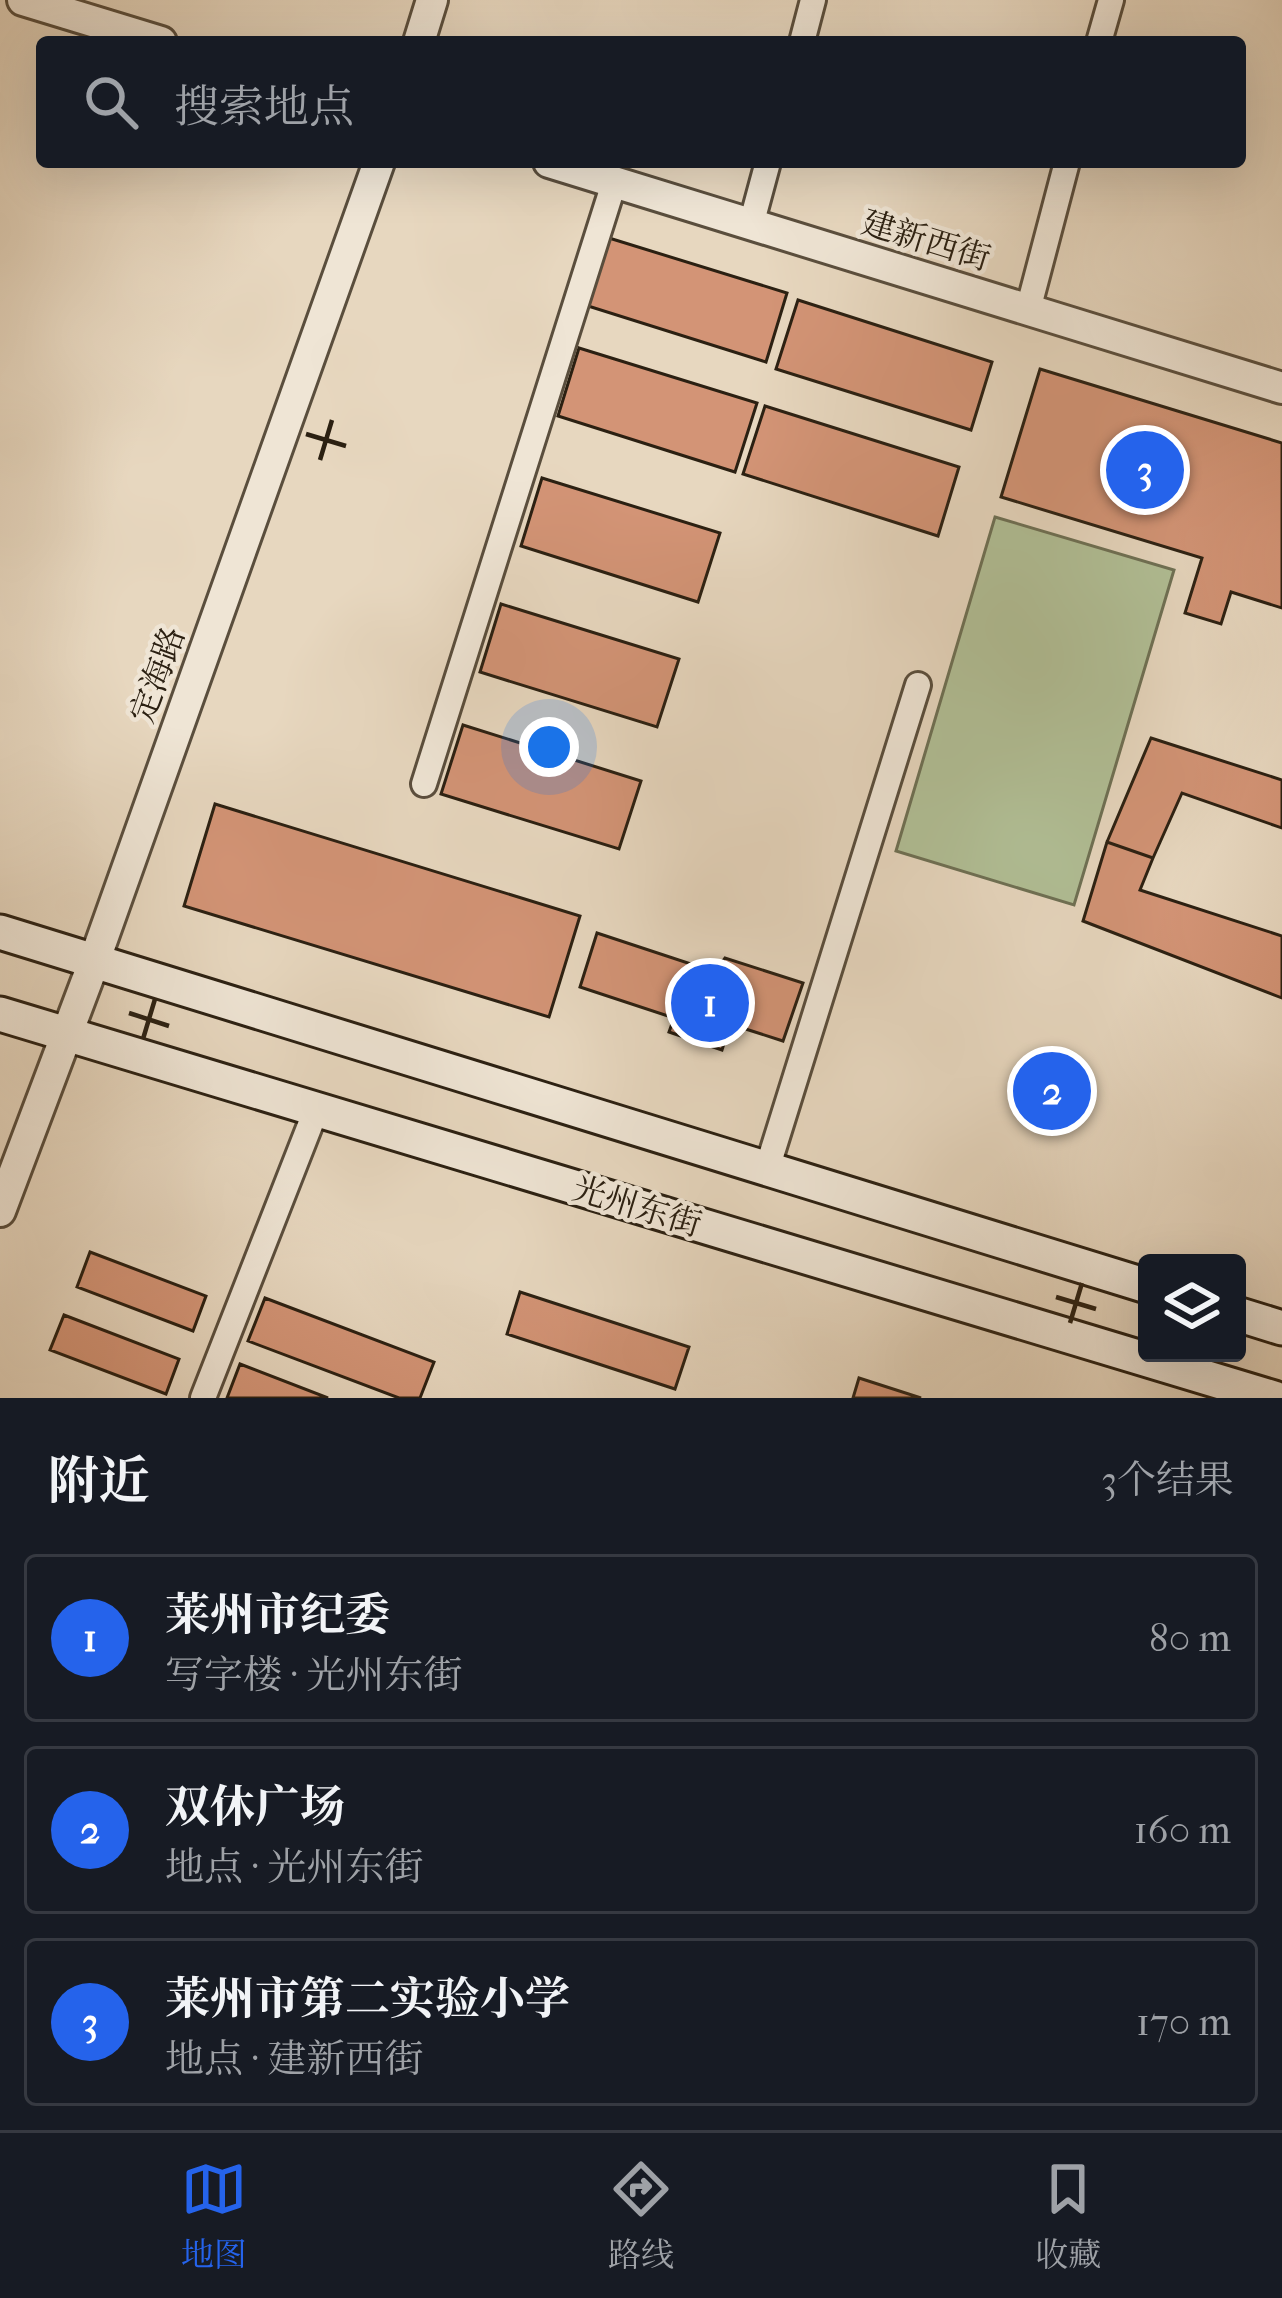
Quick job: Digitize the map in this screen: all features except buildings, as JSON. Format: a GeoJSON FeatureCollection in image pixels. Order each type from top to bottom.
{"type":"FeatureCollection","features":[{"type":"Feature","properties":{"kind":"main road"},"geometry":{"type":"LineString","coordinates":[[0,932],[1138,1283]]}},
{"type":"Feature","properties":{"kind":"main road","name":"光州东街"},"geometry":{"type":"LineString","coordinates":[[0,1014],[1274,1398]]}},
{"type":"Feature","properties":{"kind":"main road"},"geometry":{"type":"LineString","coordinates":[[1246,1317],[1282,1328]]}},
{"type":"Feature","properties":{"kind":"street"},"geometry":{"type":"LineString","coordinates":[[23,0],[141,36]]}},
{"type":"Feature","properties":{"kind":"street"},"geometry":{"type":"LineString","coordinates":[[420,36],[432,0]]}},
{"type":"Feature","properties":{"kind":"street"},"geometry":{"type":"LineString","coordinates":[[804,36],[813,0]]}},
{"type":"Feature","properties":{"kind":"street"},"geometry":{"type":"LineString","coordinates":[[1102,36],[1111,0]]}},
{"type":"Feature","properties":{"kind":"street","name":"定海路"},"geometry":{"type":"LineString","coordinates":[[0,1211],[94,962],[377,168]]}},
{"type":"Feature","properties":{"kind":"street","name":"建新西街"},"geometry":{"type":"LineString","coordinates":[[568,168],[1282,388]]}},
{"type":"Feature","properties":{"kind":"street"},"geometry":{"type":"LineString","coordinates":[[751,225],[766,168]]}},
{"type":"Feature","properties":{"kind":"street"},"geometry":{"type":"LineString","coordinates":[[1028,310],[1065,168]]}},
{"type":"Feature","properties":{"kind":"street"},"geometry":{"type":"LineString","coordinates":[[424,784],[614,182]]}},
{"type":"Feature","properties":{"kind":"street"},"geometry":{"type":"LineString","coordinates":[[767,1169],[918,685]]}},
{"type":"Feature","properties":{"kind":"street"},"geometry":{"type":"LineString","coordinates":[[203,1398],[316,1110]]}},
{"type":"Feature","properties":{"kind":"green space"},"geometry":{"type":"Polygon","coordinates":[[[995,517],[1174,570],[1074,905],[896,851],[995,517]]]}},
{"type":"Feature","properties":{"kind":"place","name":"莱州市第二实验小学"},"geometry":{"type":"Point","coordinates":[1145,470]}},
{"type":"Feature","properties":{"kind":"place","name":"莱州市纪委"},"geometry":{"type":"Point","coordinates":[710,1003]}},
{"type":"Feature","properties":{"kind":"place","name":"双休广场"},"geometry":{"type":"Point","coordinates":[1052,1091]}}]}
